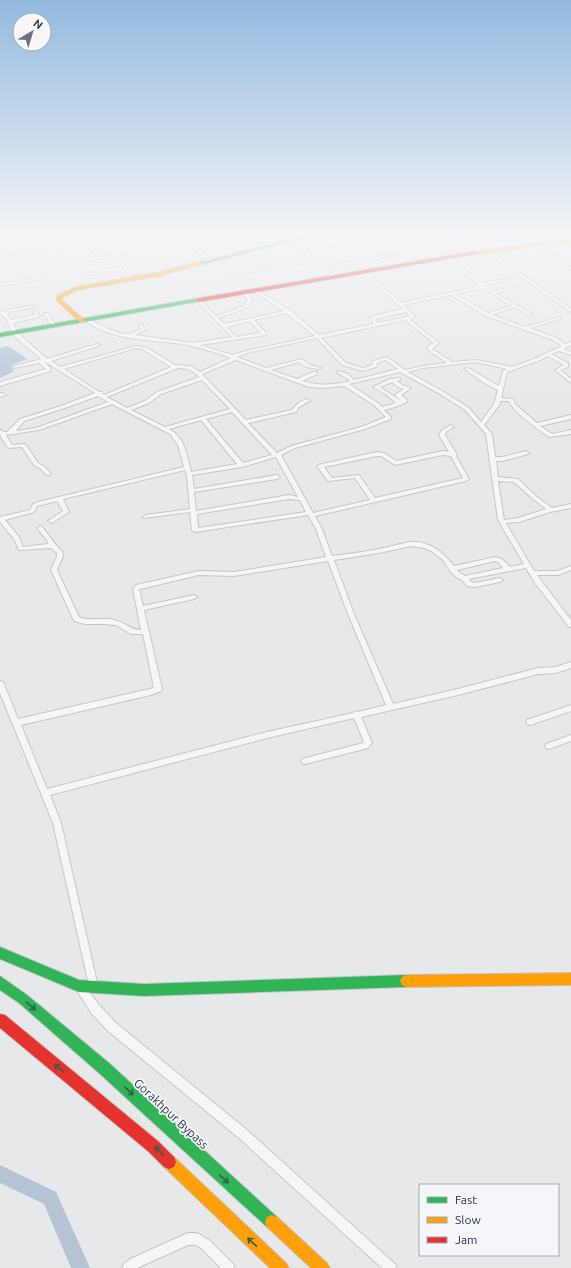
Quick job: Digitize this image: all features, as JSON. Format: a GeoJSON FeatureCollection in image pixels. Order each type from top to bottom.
{"type":"FeatureCollection","features":[{"type":"Feature","properties":{"kind":"main road"},"geometry":{"type":"LineString","coordinates":[[71,291],[60,296],[59,300],[84,321]]}},
{"type":"Feature","properties":{"kind":"main road"},"geometry":{"type":"LineString","coordinates":[[0,335],[255,291]]}},
{"type":"Feature","properties":{"kind":"main road"},"geometry":{"type":"LineString","coordinates":[[0,953],[79,986],[144,990],[367,982],[571,979]]}},
{"type":"Feature","properties":{"kind":"main road","name":"Gorakhpur Bypass"},"geometry":{"type":"LineString","coordinates":[[0,982],[23,999],[104,1068],[322,1268]]}},
{"type":"Feature","properties":{"kind":"main road"},"geometry":{"type":"LineString","coordinates":[[0,1020],[154,1147],[281,1268]]}},
{"type":"Feature","properties":{"kind":"street"},"geometry":{"type":"LineString","coordinates":[[256,291],[288,311],[344,364],[360,370],[366,370],[375,366],[375,362],[386,358],[403,371],[442,393],[466,409],[489,434],[502,522],[532,573],[571,625]]}},
{"type":"Feature","properties":{"kind":"street"},"geometry":{"type":"LineString","coordinates":[[127,410],[147,402],[159,393],[201,375],[246,352],[413,316],[387,291]]}},
{"type":"Feature","properties":{"kind":"street"},"geometry":{"type":"LineString","coordinates":[[401,304],[463,291]]}},
{"type":"Feature","properties":{"kind":"street"},"geometry":{"type":"LineString","coordinates":[[491,292],[495,291]]}},
{"type":"Feature","properties":{"kind":"street"},"geometry":{"type":"LineString","coordinates":[[543,291],[571,311]]}},
{"type":"Feature","properties":{"kind":"street"},"geometry":{"type":"LineString","coordinates":[[491,292],[530,314]]}},
{"type":"Feature","properties":{"kind":"street"},"geometry":{"type":"LineString","coordinates":[[215,318],[247,307],[247,303],[251,300],[244,293]]}},
{"type":"Feature","properties":{"kind":"street"},"geometry":{"type":"LineString","coordinates":[[452,294],[488,316],[555,339],[565,346]]}},
{"type":"Feature","properties":{"kind":"street"},"geometry":{"type":"LineString","coordinates":[[199,301],[235,338]]}},
{"type":"Feature","properties":{"kind":"street"},"geometry":{"type":"LineString","coordinates":[[32,306],[2,313],[10,322],[16,333],[44,360],[113,402],[176,437],[188,471],[192,491],[194,528],[198,530],[310,514],[466,479],[442,435],[444,431],[451,427]]}},
{"type":"Feature","properties":{"kind":"street"},"geometry":{"type":"LineString","coordinates":[[488,316],[516,306]]}},
{"type":"Feature","properties":{"kind":"street"},"geometry":{"type":"LineString","coordinates":[[377,324],[372,318],[407,310]]}},
{"type":"Feature","properties":{"kind":"street"},"geometry":{"type":"LineString","coordinates":[[223,326],[288,311]]}},
{"type":"Feature","properties":{"kind":"street"},"geometry":{"type":"LineString","coordinates":[[10,322],[38,315],[35,312]]}},
{"type":"Feature","properties":{"kind":"street"},"geometry":{"type":"LineString","coordinates":[[46,314],[54,326]]}},
{"type":"Feature","properties":{"kind":"street"},"geometry":{"type":"LineString","coordinates":[[404,318],[437,343],[429,349],[450,363]]}},
{"type":"Feature","properties":{"kind":"street"},"geometry":{"type":"LineString","coordinates":[[526,328],[558,318]]}},
{"type":"Feature","properties":{"kind":"street"},"geometry":{"type":"LineString","coordinates":[[193,345],[264,334],[250,320]]}},
{"type":"Feature","properties":{"kind":"street"},"geometry":{"type":"LineString","coordinates":[[84,321],[105,331],[193,345],[314,386],[343,384],[423,367],[450,363],[478,361],[499,367],[510,368]]}},
{"type":"Feature","properties":{"kind":"street"},"geometry":{"type":"LineString","coordinates":[[130,335],[144,329],[140,325]]}},
{"type":"Feature","properties":{"kind":"street"},"geometry":{"type":"LineString","coordinates":[[481,426],[497,404],[504,372],[510,368],[571,343]]}},
{"type":"Feature","properties":{"kind":"street"},"geometry":{"type":"LineString","coordinates":[[16,367],[99,345]]}},
{"type":"Feature","properties":{"kind":"street"},"geometry":{"type":"LineString","coordinates":[[59,369],[136,347],[143,348],[175,367]]}},
{"type":"Feature","properties":{"kind":"street"},"geometry":{"type":"LineString","coordinates":[[559,349],[571,354]]}},
{"type":"Feature","properties":{"kind":"street"},"geometry":{"type":"LineString","coordinates":[[547,354],[566,364],[566,366],[557,370],[571,381]]}},
{"type":"Feature","properties":{"kind":"street"},"geometry":{"type":"LineString","coordinates":[[0,384],[49,370],[44,360]]}},
{"type":"Feature","properties":{"kind":"street"},"geometry":{"type":"LineString","coordinates":[[266,369],[300,360],[308,366],[319,368]]}},
{"type":"Feature","properties":{"kind":"street"},"geometry":{"type":"LineString","coordinates":[[9,433],[15,430],[18,423],[22,420],[102,395],[175,367],[187,367],[201,375],[277,455],[303,499],[319,529],[351,614],[391,707]]}},
{"type":"Feature","properties":{"kind":"street"},"geometry":{"type":"LineString","coordinates":[[466,369],[500,389]]}},
{"type":"Feature","properties":{"kind":"street"},"geometry":{"type":"LineString","coordinates":[[339,372],[346,374],[354,382]]}},
{"type":"Feature","properties":{"kind":"street"},"geometry":{"type":"LineString","coordinates":[[563,375],[571,372]]}},
{"type":"Feature","properties":{"kind":"street"},"geometry":{"type":"LineString","coordinates":[[298,381],[315,373]]}},
{"type":"Feature","properties":{"kind":"street"},"geometry":{"type":"LineString","coordinates":[[398,379],[380,384],[376,387],[389,394],[400,403]]}},
{"type":"Feature","properties":{"kind":"street"},"geometry":{"type":"LineString","coordinates":[[381,409],[405,401],[398,394],[408,388],[400,386],[392,380]]}},
{"type":"Feature","properties":{"kind":"street"},"geometry":{"type":"LineString","coordinates":[[52,546],[21,549],[17,538],[0,520],[30,512],[37,504],[59,498],[188,471],[241,465],[286,452],[293,447],[388,419],[376,404],[343,384]]}},
{"type":"Feature","properties":{"kind":"street"},"geometry":{"type":"LineString","coordinates":[[498,399],[511,400],[513,405],[551,436],[571,432]]}},
{"type":"Feature","properties":{"kind":"street"},"geometry":{"type":"LineString","coordinates":[[244,422],[294,411],[297,406],[307,401]]}},
{"type":"Feature","properties":{"kind":"street"},"geometry":{"type":"LineString","coordinates":[[1,433],[37,429],[113,402]]}},
{"type":"Feature","properties":{"kind":"street"},"geometry":{"type":"LineString","coordinates":[[164,429],[233,410]]}},
{"type":"Feature","properties":{"kind":"street"},"geometry":{"type":"LineString","coordinates":[[536,425],[571,417]]}},
{"type":"Feature","properties":{"kind":"street"},"geometry":{"type":"LineString","coordinates":[[203,418],[241,465]]}},
{"type":"Feature","properties":{"kind":"street"},"geometry":{"type":"LineString","coordinates":[[1,433],[10,447],[23,445],[36,464],[43,468],[48,474]]}},
{"type":"Feature","properties":{"kind":"street"},"geometry":{"type":"LineString","coordinates":[[492,459],[502,459],[526,452]]}},
{"type":"Feature","properties":{"kind":"street"},"geometry":{"type":"LineString","coordinates":[[373,500],[357,476],[330,480],[320,466],[377,454],[382,454],[395,463],[443,453],[454,455]]}},
{"type":"Feature","properties":{"kind":"street"},"geometry":{"type":"LineString","coordinates":[[192,491],[277,477]]}},
{"type":"Feature","properties":{"kind":"street"},"geometry":{"type":"LineString","coordinates":[[495,479],[516,480],[549,510]]}},
{"type":"Feature","properties":{"kind":"street"},"geometry":{"type":"LineString","coordinates":[[146,517],[288,497],[303,499]]}},
{"type":"Feature","properties":{"kind":"street"},"geometry":{"type":"LineString","coordinates":[[51,521],[66,512],[59,498]]}},
{"type":"Feature","properties":{"kind":"street"},"geometry":{"type":"LineString","coordinates":[[502,522],[516,520],[549,510],[553,511],[571,506]]}},
{"type":"Feature","properties":{"kind":"street"},"geometry":{"type":"LineString","coordinates":[[40,528],[50,540],[52,546],[61,554],[54,570],[76,619],[82,621],[114,622],[125,626],[132,632],[146,632]]}},
{"type":"Feature","properties":{"kind":"street"},"geometry":{"type":"LineString","coordinates":[[16,723],[151,692],[158,689],[136,589],[138,587],[199,574],[234,574],[330,559],[411,544],[433,550],[444,559],[458,575],[470,584],[474,585],[500,580]]}},
{"type":"Feature","properties":{"kind":"street"},"geometry":{"type":"LineString","coordinates":[[452,569],[495,559],[500,560],[508,569]]}},
{"type":"Feature","properties":{"kind":"street"},"geometry":{"type":"LineString","coordinates":[[464,578],[528,565]]}},
{"type":"Feature","properties":{"kind":"street"},"geometry":{"type":"LineString","coordinates":[[532,573],[558,572],[571,568]]}},
{"type":"Feature","properties":{"kind":"street"},"geometry":{"type":"LineString","coordinates":[[140,609],[194,597]]}},
{"type":"Feature","properties":{"kind":"street"},"geometry":{"type":"LineString","coordinates":[[44,793],[267,735],[496,683],[538,671],[556,670],[571,665]]}},
{"type":"Feature","properties":{"kind":"street"},"geometry":{"type":"LineString","coordinates":[[0,684],[57,823],[93,987]]}},
{"type":"Feature","properties":{"kind":"street"},"geometry":{"type":"LineString","coordinates":[[530,722],[571,708]]}},
{"type":"Feature","properties":{"kind":"street"},"geometry":{"type":"LineString","coordinates":[[305,761],[365,746],[368,743],[356,714]]}},
{"type":"Feature","properties":{"kind":"street"},"geometry":{"type":"LineString","coordinates":[[549,746],[571,738]]}},
{"type":"Feature","properties":{"kind":"street"},"geometry":{"type":"LineString","coordinates":[[79,986],[96,1010],[112,1027],[243,1134],[391,1268]]}},
{"type":"Feature","properties":{"kind":"street"},"geometry":{"type":"LineString","coordinates":[[131,1265],[188,1239],[197,1239],[205,1244],[229,1268]]}},
{"type":"Feature","properties":{"kind":"water"},"geometry":{"type":"Polygon","coordinates":[[[8,346],[27,359],[12,365],[13,372],[0,378],[0,348],[8,346]]]}},
{"type":"Feature","properties":{"kind":"waterway"},"geometry":{"type":"LineString","coordinates":[[0,1174],[50,1198],[81,1268]]}},
{"type":"Feature","properties":{"kind":"traffic: fast"},"geometry":{"type":"LineString","coordinates":[[0,335],[199,300]]}},
{"type":"Feature","properties":{"kind":"traffic: fast"},"geometry":{"type":"LineString","coordinates":[[0,953],[79,986],[144,990],[406,981]]}},
{"type":"Feature","properties":{"kind":"traffic: fast"},"geometry":{"type":"LineString","coordinates":[[0,982],[23,999],[104,1068],[272,1222]]}},
{"type":"Feature","properties":{"kind":"traffic: slow"},"geometry":{"type":"LineString","coordinates":[[71,291],[60,296],[59,300],[82,321]]}},
{"type":"Feature","properties":{"kind":"traffic: slow"},"geometry":{"type":"LineString","coordinates":[[406,981],[571,979]]}},
{"type":"Feature","properties":{"kind":"traffic: slow"},"geometry":{"type":"LineString","coordinates":[[169,1162],[281,1268]]}},
{"type":"Feature","properties":{"kind":"traffic: slow"},"geometry":{"type":"LineString","coordinates":[[272,1222],[322,1268]]}},
{"type":"Feature","properties":{"kind":"traffic: jam"},"geometry":{"type":"LineString","coordinates":[[199,300],[251,291]]}},
{"type":"Feature","properties":{"kind":"traffic: jam"},"geometry":{"type":"LineString","coordinates":[[0,1020],[154,1147],[169,1162]]}}]}
